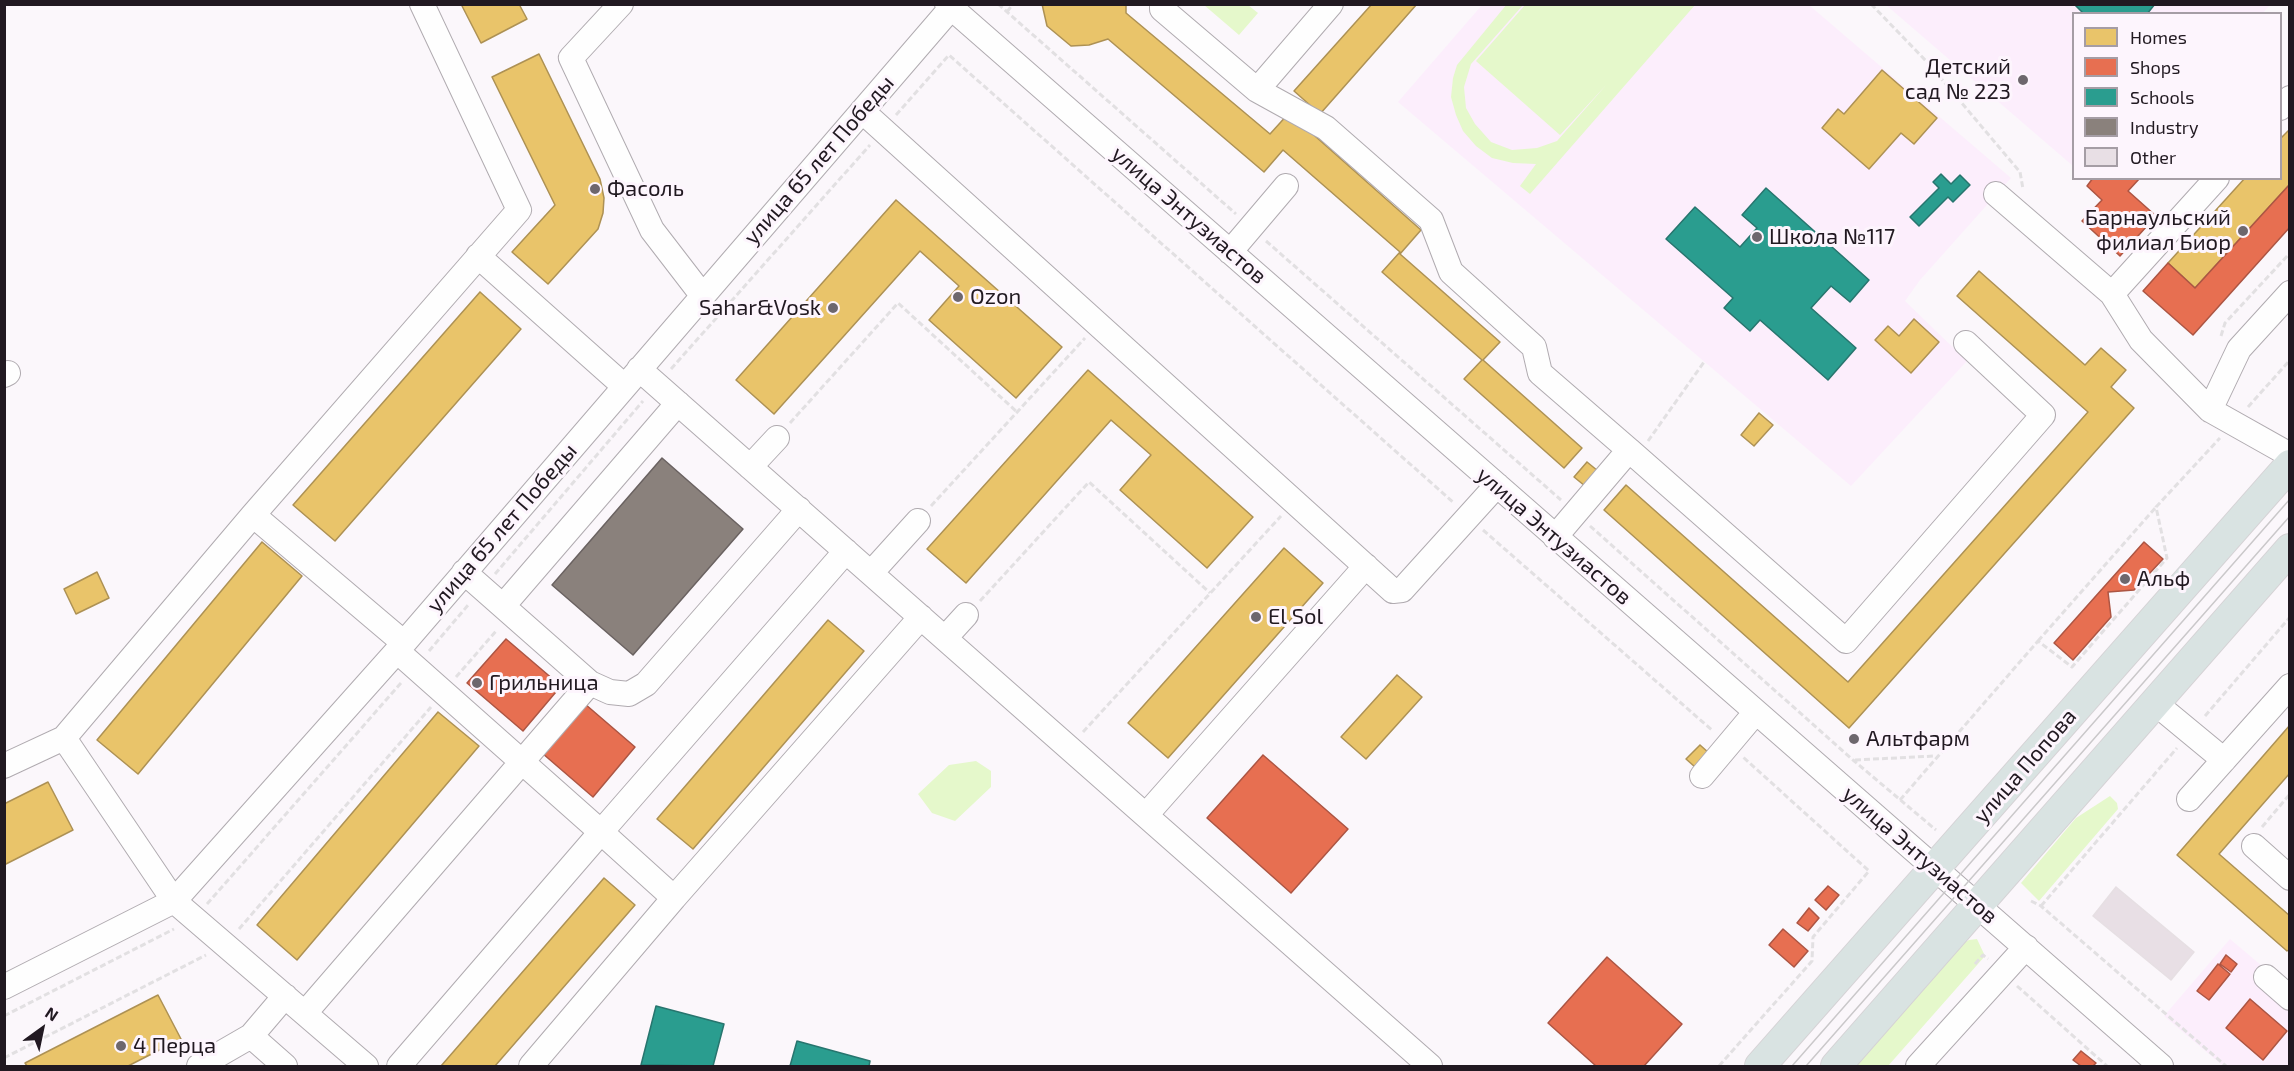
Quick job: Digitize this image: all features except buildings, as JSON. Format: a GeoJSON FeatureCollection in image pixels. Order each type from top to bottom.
{"type":"FeatureCollection","features":[{"type":"Feature","properties":{"kind":"main road","name":"улица Попова"},"geometry":{"type":"LineString","coordinates":[[1760,1066],[1936,869],[2289,465]]}},
{"type":"Feature","properties":{"kind":"main road"},"geometry":{"type":"LineString","coordinates":[[1836,1066],[2289,549]]}},
{"type":"Feature","properties":{"kind":"street"},"geometry":{"type":"LineString","coordinates":[[4,766],[64,738],[253,515],[519,210],[422,4]]}},
{"type":"Feature","properties":{"kind":"street"},"geometry":{"type":"LineString","coordinates":[[621,4],[571,58],[652,230],[702,295]]}},
{"type":"Feature","properties":{"kind":"street"},"geometry":{"type":"LineString","coordinates":[[1162,4],[1162,9],[1257,90],[1326,128],[1431,220],[1451,272],[1534,347],[1540,373],[1846,641],[2043,416],[1966,343]]}},
{"type":"Feature","properties":{"kind":"street"},"geometry":{"type":"LineString","coordinates":[[1257,90],[1331,4]]}},
{"type":"Feature","properties":{"kind":"street","name":"улица 65 лет Победы"},"geometry":{"type":"LineString","coordinates":[[4,987],[174,901],[400,647],[862,111],[949,6]]}},
{"type":"Feature","properties":{"kind":"street","name":"улица Энтузиастов"},"geometry":{"type":"LineString","coordinates":[[949,6],[1755,713],[1978,904],[2159,1066]]}},
{"type":"Feature","properties":{"kind":"street"},"geometry":{"type":"LineString","coordinates":[[862,111],[1393,591],[1402,590],[1497,486]]}},
{"type":"Feature","properties":{"kind":"street"},"geometry":{"type":"LineString","coordinates":[[2112,294],[2215,180]]}},
{"type":"Feature","properties":{"kind":"street"},"geometry":{"type":"LineString","coordinates":[[1230,252],[1286,186]]}},
{"type":"Feature","properties":{"kind":"street"},"geometry":{"type":"LineString","coordinates":[[1996,194],[2112,294],[2141,340],[2210,410],[2289,454]]}},
{"type":"Feature","properties":{"kind":"street"},"geometry":{"type":"LineString","coordinates":[[478,256],[631,377],[678,403],[1431,1066]]}},
{"type":"Feature","properties":{"kind":"street"},"geometry":{"type":"LineString","coordinates":[[2210,410],[2239,349],[2289,292]]}},
{"type":"Feature","properties":{"kind":"street"},"geometry":{"type":"LineString","coordinates":[[507,610],[678,403]]}},
{"type":"Feature","properties":{"kind":"street"},"geometry":{"type":"LineString","coordinates":[[750,467],[777,438]]}},
{"type":"Feature","properties":{"kind":"street"},"geometry":{"type":"LineString","coordinates":[[1555,537],[1575,512],[1633,454]]}},
{"type":"Feature","properties":{"kind":"street"},"geometry":{"type":"LineString","coordinates":[[464,572],[590,682],[610,692],[629,694],[646,684],[799,509]]}},
{"type":"Feature","properties":{"kind":"street"},"geometry":{"type":"LineString","coordinates":[[253,515],[400,647],[443,692],[674,898]]}},
{"type":"Feature","properties":{"kind":"street"},"geometry":{"type":"LineString","coordinates":[[871,573],[918,521]]}},
{"type":"Feature","properties":{"kind":"street"},"geometry":{"type":"LineString","coordinates":[[399,1066],[846,550]]}},
{"type":"Feature","properties":{"kind":"street"},"geometry":{"type":"LineString","coordinates":[[1146,815],[1366,566]]}},
{"type":"Feature","properties":{"kind":"street"},"geometry":{"type":"LineString","coordinates":[[945,638],[966,615]]}},
{"type":"Feature","properties":{"kind":"street"},"geometry":{"type":"LineString","coordinates":[[531,1066],[674,898],[921,617]]}},
{"type":"Feature","properties":{"kind":"street"},"geometry":{"type":"LineString","coordinates":[[305,1014],[590,682]]}},
{"type":"Feature","properties":{"kind":"street"},"geometry":{"type":"LineString","coordinates":[[2189,799],[2289,686]]}},
{"type":"Feature","properties":{"kind":"street"},"geometry":{"type":"LineString","coordinates":[[2155,703],[2224,760]]}},
{"type":"Feature","properties":{"kind":"street"},"geometry":{"type":"LineString","coordinates":[[1701,776],[1755,713]]}},
{"type":"Feature","properties":{"kind":"street"},"geometry":{"type":"LineString","coordinates":[[64,738],[174,901],[366,1066]]}},
{"type":"Feature","properties":{"kind":"street"},"geometry":{"type":"LineString","coordinates":[[2257,838],[2289,878]]}},
{"type":"Feature","properties":{"kind":"street"},"geometry":{"type":"LineString","coordinates":[[1918,1066],[2026,947]]}},
{"type":"Feature","properties":{"kind":"street"},"geometry":{"type":"LineString","coordinates":[[2266,978],[2289,998]]}},
{"type":"Feature","properties":{"kind":"street"},"geometry":{"type":"LineString","coordinates":[[199,1066],[251,1036],[285,996]]}},
{"type":"Feature","properties":{"kind":"street"},"geometry":{"type":"LineString","coordinates":[[251,1036],[285,1066]]}},
{"type":"Feature","properties":{"kind":"path"},"geometry":{"type":"LineString","coordinates":[[998,4],[1853,760],[1936,830]]}},
{"type":"Feature","properties":{"kind":"path"},"geometry":{"type":"LineString","coordinates":[[1007,12],[1013,4]]}},
{"type":"Feature","properties":{"kind":"path"},"geometry":{"type":"LineString","coordinates":[[1871,4],[1928,63],[2020,172],[2031,223]]}},
{"type":"Feature","properties":{"kind":"path"},"geometry":{"type":"LineString","coordinates":[[949,55],[1869,871],[1813,937],[1812,961],[1719,1066]]}},
{"type":"Feature","properties":{"kind":"path"},"geometry":{"type":"LineString","coordinates":[[777,438],[898,303],[1017,412]]}},
{"type":"Feature","properties":{"kind":"path"},"geometry":{"type":"LineString","coordinates":[[918,521],[1098,324]]}},
{"type":"Feature","properties":{"kind":"path"},"geometry":{"type":"LineString","coordinates":[[1900,800],[2156,507],[2289,360]]}},
{"type":"Feature","properties":{"kind":"path"},"geometry":{"type":"LineString","coordinates":[[1633,454],[1704,362]]}},
{"type":"Feature","properties":{"kind":"path"},"geometry":{"type":"LineString","coordinates":[[966,615],[1089,482],[1210,594]]}},
{"type":"Feature","properties":{"kind":"path"},"geometry":{"type":"LineString","coordinates":[[1069,747],[1294,501]]}},
{"type":"Feature","properties":{"kind":"path"},"geometry":{"type":"LineString","coordinates":[[2038,641],[2072,668],[2167,558],[2156,507]]}},
{"type":"Feature","properties":{"kind":"path"},"geometry":{"type":"LineString","coordinates":[[4,1058],[225,945],[443,692],[507,610]]}},
{"type":"Feature","properties":{"kind":"path"},"geometry":{"type":"LineString","coordinates":[[2041,906],[2289,617]]}},
{"type":"Feature","properties":{"kind":"path"},"geometry":{"type":"LineString","coordinates":[[1853,760],[1937,756]]}},
{"type":"Feature","properties":{"kind":"path"},"geometry":{"type":"LineString","coordinates":[[2257,838],[2289,794]]}},
{"type":"Feature","properties":{"kind":"path"},"geometry":{"type":"LineString","coordinates":[[2031,901],[2041,906],[2226,1066]]}},
{"type":"Feature","properties":{"kind":"path"},"geometry":{"type":"LineString","coordinates":[[1975,964],[1983,955],[2107,1066]]}},
{"type":"Feature","properties":{"kind":"shaded area","name":"Школа №117"},"geometry":{"type":"Polygon","coordinates":[[[1482,5],[1809,5],[2011,178],[1920,280],[1905,301],[1967,361],[1851,486],[1398,102],[1482,5]]]}},
{"type":"Feature","properties":{"kind":"shaded area","name":"Детский сад № 223"},"geometry":{"type":"Polygon","coordinates":[[[1886,5],[2270,5],[2264,12],[2072,12],[2072,165],[1886,5]]]}},
{"type":"Feature","properties":{"kind":"shaded area"},"geometry":{"type":"Polygon","coordinates":[[[2230,939],[2287,987],[2289,986],[2289,1066],[2223,1066],[2164,1016],[2230,939]]]}},
{"type":"Feature","properties":{"kind":"green space"},"geometry":{"type":"Polygon","coordinates":[[[1507,4],[1523,5],[1471,64],[1464,87],[1466,108],[1475,124],[1491,142],[1512,150],[1537,148],[1557,141],[1607,84],[1560,135],[1476,61],[1525,5],[1695,5],[1530,194],[1520,186],[1536,164],[1513,163],[1492,158],[1476,146],[1463,131],[1451,97],[1457,65],[1507,4]]]}},
{"type":"Feature","properties":{"kind":"green space"},"geometry":{"type":"Polygon","coordinates":[[[1204,5],[1248,5],[1258,13],[1239,35],[1204,5]]]}},
{"type":"Feature","properties":{"kind":"green space"},"geometry":{"type":"Polygon","coordinates":[[[976,761],[991,771],[991,787],[955,821],[932,813],[918,794],[949,765],[976,761]]]}},
{"type":"Feature","properties":{"kind":"green space"},"geometry":{"type":"Polygon","coordinates":[[[2110,796],[2117,803],[2118,809],[2039,901],[2021,883],[2076,818],[2110,796]]]}},
{"type":"Feature","properties":{"kind":"green space"},"geometry":{"type":"Polygon","coordinates":[[[1977,939],[1985,956],[1888,1066],[1854,1066],[1959,945],[1977,939]]]}},
{"type":"Feature","properties":{"kind":"tram line"},"geometry":{"type":"LineString","coordinates":[[1792,1066],[2290,499]]}},
{"type":"Feature","properties":{"kind":"tram line"},"geometry":{"type":"LineString","coordinates":[[1806,1066],[2290,516]]}},
{"type":"Feature","properties":{"kind":"place","name":"Детский сад № 223"},"geometry":{"type":"Point","coordinates":[2023,80]}},
{"type":"Feature","properties":{"kind":"place","name":"Фасоль"},"geometry":{"type":"Point","coordinates":[595,189]}},
{"type":"Feature","properties":{"kind":"place","name":"Барнаульский филиал Биор"},"geometry":{"type":"Point","coordinates":[2243,231]}},
{"type":"Feature","properties":{"kind":"place","name":"Школа №117"},"geometry":{"type":"Point","coordinates":[1757,237]}},
{"type":"Feature","properties":{"kind":"place","name":"Ozon"},"geometry":{"type":"Point","coordinates":[958,297]}},
{"type":"Feature","properties":{"kind":"place","name":"Sahar&Vosk"},"geometry":{"type":"Point","coordinates":[833,308]}},
{"type":"Feature","properties":{"kind":"place","name":"Альф"},"geometry":{"type":"Point","coordinates":[2125,579]}},
{"type":"Feature","properties":{"kind":"place","name":"El Sol"},"geometry":{"type":"Point","coordinates":[1256,617]}},
{"type":"Feature","properties":{"kind":"place","name":"Грильница"},"geometry":{"type":"Point","coordinates":[477,683]}},
{"type":"Feature","properties":{"kind":"place","name":"Альтфарм"},"geometry":{"type":"Point","coordinates":[1854,739]}},
{"type":"Feature","properties":{"kind":"place","name":"4 Перца"},"geometry":{"type":"Point","coordinates":[121,1046]}}]}
